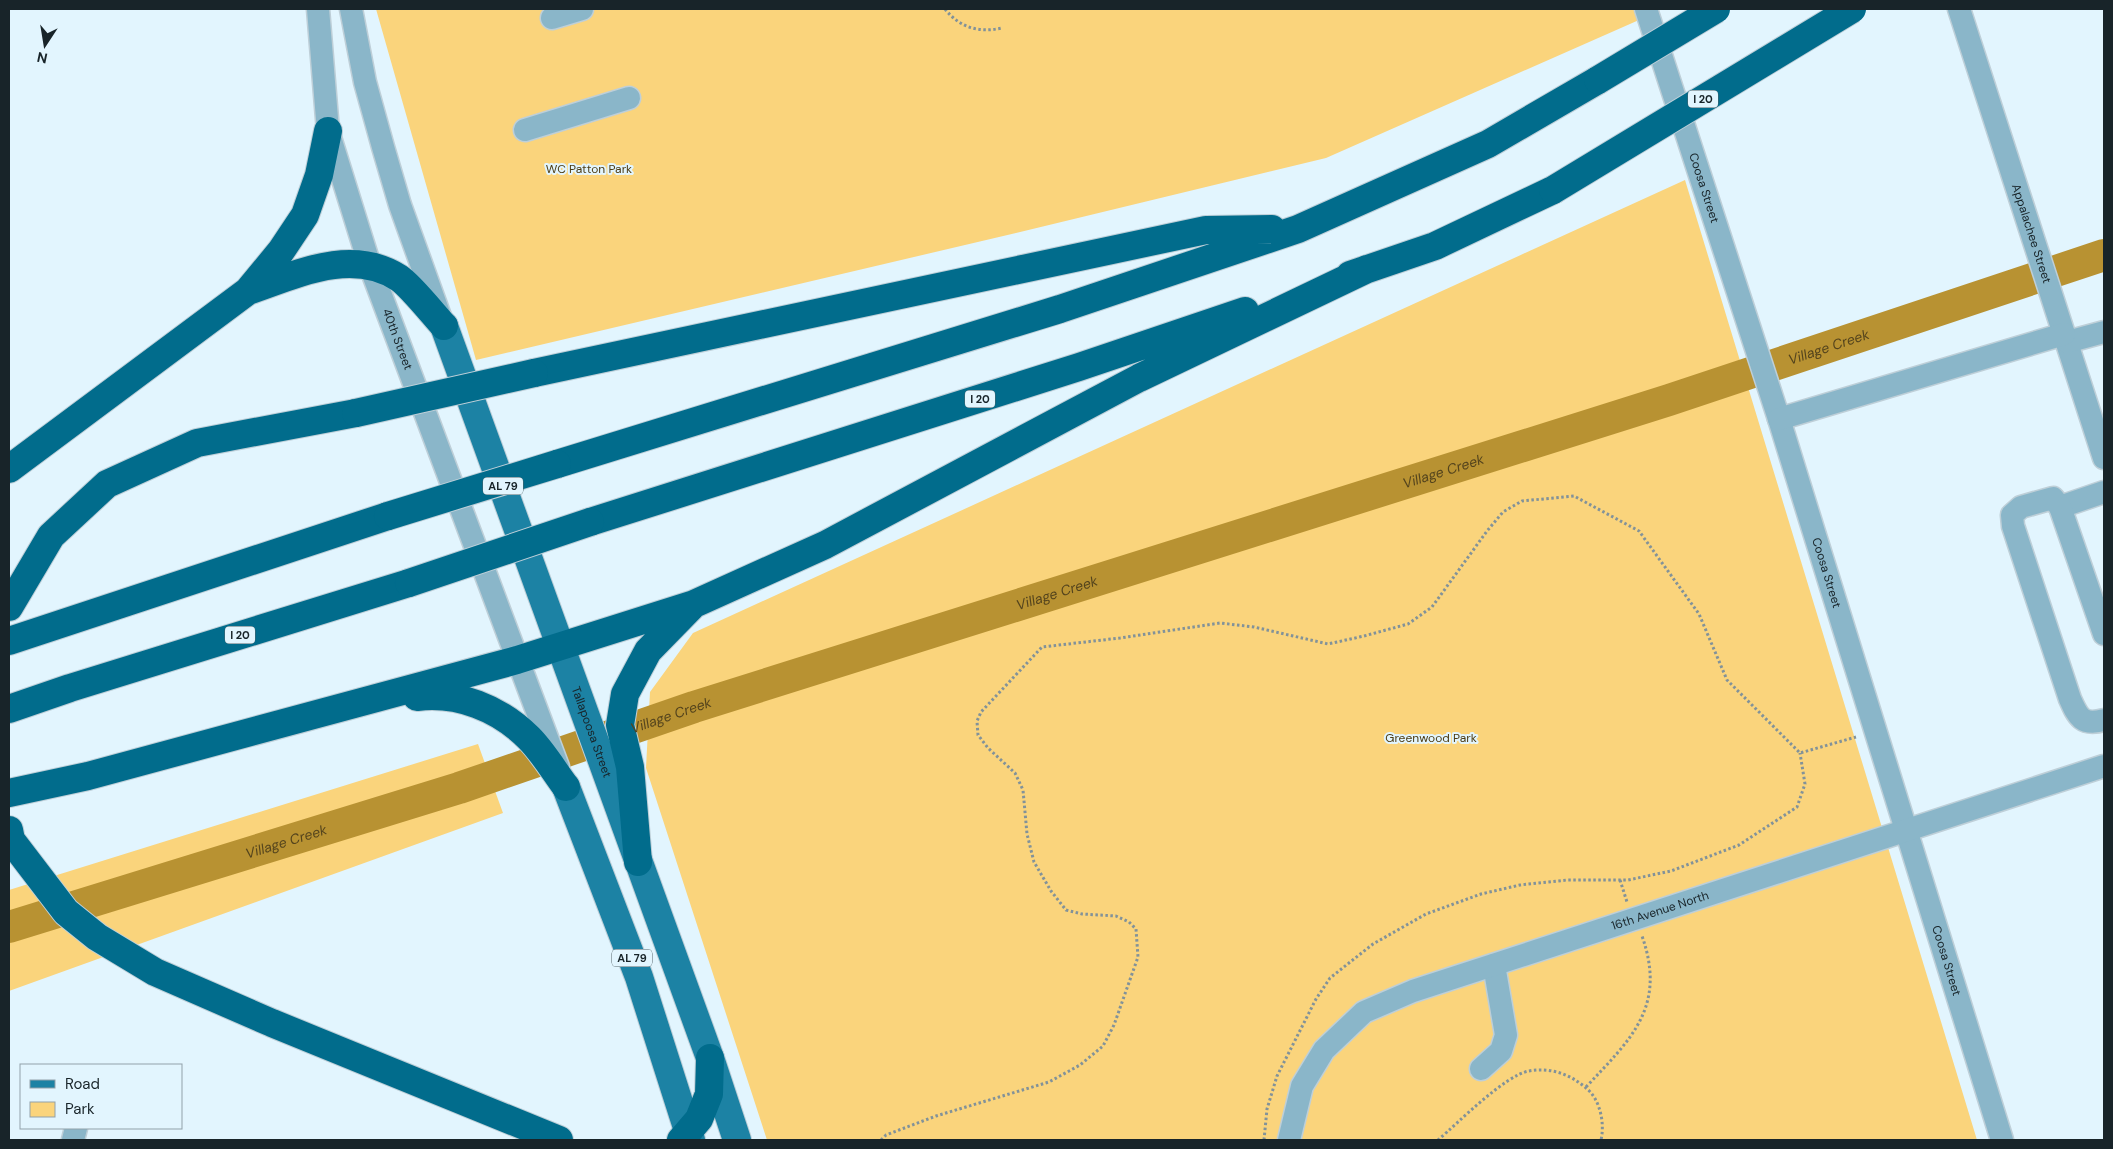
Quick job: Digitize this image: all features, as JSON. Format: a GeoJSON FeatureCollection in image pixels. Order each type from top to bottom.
{"type":"FeatureCollection","features":[{"type":"Feature","properties":{"kind":"highway"},"geometry":{"type":"LineString","coordinates":[[9,641],[388,516],[1060,309],[1298,229],[1488,144],[1716,9]]}},
{"type":"Feature","properties":{"kind":"highway","name":"I 20"},"geometry":{"type":"LineString","coordinates":[[9,710],[70,688],[409,583],[590,522],[1080,367],[1435,246],[1553,190],[1852,9]]}},
{"type":"Feature","properties":{"kind":"highway"},"geometry":{"type":"LineString","coordinates":[[9,468],[248,291],[281,250],[305,214],[319,175],[328,131]]}},
{"type":"Feature","properties":{"kind":"highway"},"geometry":{"type":"LineString","coordinates":[[9,607],[51,536],[107,484],[197,444],[356,413],[534,373],[1206,230],[1298,229]]}},
{"type":"Feature","properties":{"kind":"highway"},"geometry":{"type":"LineString","coordinates":[[248,291],[323,266],[351,263],[370,266],[399,278],[444,326]]}},
{"type":"Feature","properties":{"kind":"highway"},"geometry":{"type":"LineString","coordinates":[[9,793],[88,776],[517,660],[694,604],[826,544],[1139,378],[1367,270]]}},
{"type":"Feature","properties":{"kind":"highway"},"geometry":{"type":"LineString","coordinates":[[638,862],[618,770],[620,725],[625,694],[648,651],[694,604]]}},
{"type":"Feature","properties":{"kind":"highway"},"geometry":{"type":"LineString","coordinates":[[334,710],[432,695],[459,698],[482,706],[504,719],[537,734],[566,787]]}},
{"type":"Feature","properties":{"kind":"highway"},"geometry":{"type":"LineString","coordinates":[[9,830],[11,840],[38,878],[66,912],[97,937],[155,972],[559,1140]]}},
{"type":"Feature","properties":{"kind":"highway"},"geometry":{"type":"LineString","coordinates":[[687,1137],[699,1119],[709,1094],[710,1058]]}},
{"type":"Feature","properties":{"kind":"highway"},"geometry":{"type":"LineString","coordinates":[[470,1103],[520,1140]]}},
{"type":"Feature","properties":{"kind":"main road","name":"Tallapoosa Street"},"geometry":{"type":"LineString","coordinates":[[444,326],[585,712],[618,770]]}},
{"type":"Feature","properties":{"kind":"main road","name":"AL 79"},"geometry":{"type":"LineString","coordinates":[[566,787],[639,977],[687,1137]]}},
{"type":"Feature","properties":{"kind":"main road","name":"AL 79"},"geometry":{"type":"LineString","coordinates":[[638,862],[710,1058],[737,1140]]}},
{"type":"Feature","properties":{"kind":"street","name":"40th Street"},"geometry":{"type":"LineString","coordinates":[[318,9],[328,131],[370,266],[517,660]]}},
{"type":"Feature","properties":{"kind":"street","name":"AL 79"},"geometry":{"type":"LineString","coordinates":[[351,9],[365,82],[400,205],[444,326]]}},
{"type":"Feature","properties":{"kind":"street"},"geometry":{"type":"LineString","coordinates":[[552,18],[582,9]]}},
{"type":"Feature","properties":{"kind":"street","name":"Coosa Street"},"geometry":{"type":"LineString","coordinates":[[1646,9],[1776,412],[2002,1140]]}},
{"type":"Feature","properties":{"kind":"street","name":"Appalachee Street"},"geometry":{"type":"LineString","coordinates":[[1959,9],[2104,458]]}},
{"type":"Feature","properties":{"kind":"street"},"geometry":{"type":"LineString","coordinates":[[525,130],[630,98]]}},
{"type":"Feature","properties":{"kind":"street"},"geometry":{"type":"LineString","coordinates":[[1776,412],[2063,332],[2104,332]]}},
{"type":"Feature","properties":{"kind":"street"},"geometry":{"type":"LineString","coordinates":[[2060,506],[2104,492]]}},
{"type":"Feature","properties":{"kind":"street"},"geometry":{"type":"LineString","coordinates":[[2104,634],[2060,506],[2052,498],[2021,507],[2012,515],[2012,526],[2070,699],[2078,717],[2087,722],[2104,720]]}},
{"type":"Feature","properties":{"kind":"street"},"geometry":{"type":"LineString","coordinates":[[517,660],[537,734]]}},
{"type":"Feature","properties":{"kind":"street","name":"16th Avenue North"},"geometry":{"type":"LineString","coordinates":[[1289,1140],[1302,1086],[1324,1050],[1364,1012],[1413,991],[1494,964],[2104,766]]}},
{"type":"Feature","properties":{"kind":"street"},"geometry":{"type":"LineString","coordinates":[[1482,1069],[1501,1051],[1506,1035],[1494,964]]}},
{"type":"Feature","properties":{"kind":"path"},"geometry":{"type":"LineString","coordinates":[[945,9],[953,19],[971,28],[986,31],[1002,28]]}},
{"type":"Feature","properties":{"kind":"path"},"geometry":{"type":"LineString","coordinates":[[881,1140],[886,1134],[936,1116],[1049,1082],[1080,1065],[1103,1046],[1114,1025],[1138,957],[1136,929],[1129,922],[1116,916],[1082,914],[1066,910],[1051,891],[1034,862],[1027,834],[1023,790],[1015,773],[978,735],[977,721],[980,712],[1042,647],[1120,638],[1220,623],[1254,627],[1328,644],[1408,624],[1432,607],[1503,512],[1522,501],[1574,496],[1638,531],[1699,614],[1727,680],[1800,754],[1805,784],[1797,807],[1739,845],[1671,871],[1628,880],[1567,880],[1520,885],[1481,894],[1426,914],[1373,944],[1330,978],[1316,1000],[1277,1076],[1267,1109],[1264,1140]]}},
{"type":"Feature","properties":{"kind":"path"},"geometry":{"type":"LineString","coordinates":[[1800,754],[1856,737]]}},
{"type":"Feature","properties":{"kind":"path"},"geometry":{"type":"LineString","coordinates":[[1586,1087],[1625,1045],[1643,1018],[1651,981],[1648,951],[1636,918]]}},
{"type":"Feature","properties":{"kind":"path"},"geometry":{"type":"LineString","coordinates":[[1438,1140],[1504,1084],[1528,1071],[1550,1070],[1565,1074],[1592,1093],[1598,1105],[1603,1133],[1602,1140]]}},
{"type":"Feature","properties":{"kind":"green space","name":"WC Patton Park"},"geometry":{"type":"Polygon","coordinates":[[[376,9],[1635,9],[1639,20],[1326,158],[476,360],[376,9]]]}},
{"type":"Feature","properties":{"kind":"green space","name":"Greenwood Park"},"geometry":{"type":"Polygon","coordinates":[[[1685,180],[1977,1140],[767,1140],[646,768],[650,692],[693,633],[1685,180]]]}},
{"type":"Feature","properties":{"kind":"green space"},"geometry":{"type":"Polygon","coordinates":[[[478,744],[503,813],[9,991],[9,890],[478,744]]]}},
{"type":"Feature","properties":{"kind":"waterway","name":"Village Creek"},"geometry":{"type":"LineString","coordinates":[[9,927],[459,788],[694,707],[1669,400],[2104,255]]}}]}
